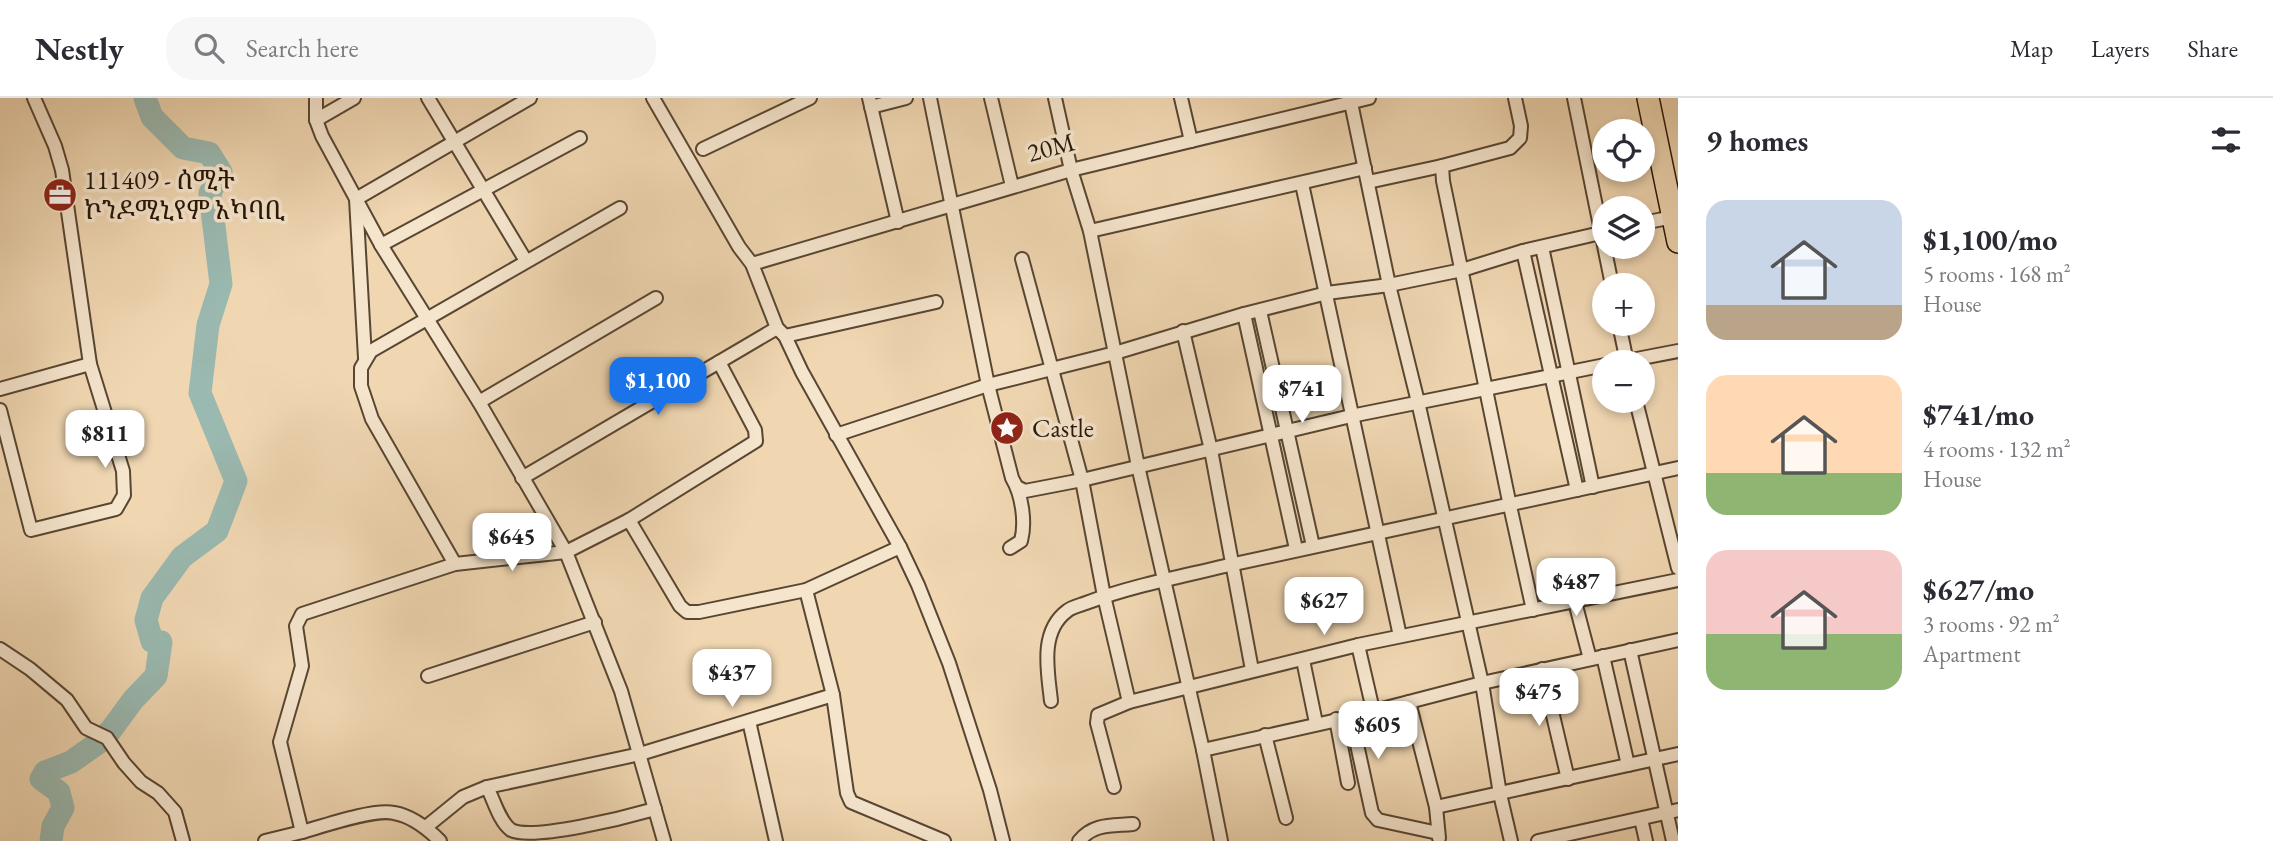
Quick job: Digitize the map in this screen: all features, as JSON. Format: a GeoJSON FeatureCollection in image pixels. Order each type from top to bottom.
{"type":"FeatureCollection","features":[{"type":"Feature","properties":{"kind":"main road"},"geometry":{"type":"LineString","coordinates":[[1648,98],[1671,174],[1673,217],[1678,242]]}},
{"type":"Feature","properties":{"kind":"street"},"geometry":{"type":"LineString","coordinates":[[0,410],[31,530],[116,509],[124,495],[123,471],[90,364],[62,170],[55,146],[34,98]]}},
{"type":"Feature","properties":{"kind":"street"},"geometry":{"type":"LineString","coordinates":[[316,98],[316,120],[381,245],[479,402],[566,552],[621,691],[664,841]]}},
{"type":"Feature","properties":{"kind":"street"},"geometry":{"type":"LineString","coordinates":[[316,120],[354,98]]}},
{"type":"Feature","properties":{"kind":"street"},"geometry":{"type":"LineString","coordinates":[[428,98],[526,261]]}},
{"type":"Feature","properties":{"kind":"street"},"geometry":{"type":"LineString","coordinates":[[356,199],[530,98]]}},
{"type":"Feature","properties":{"kind":"street"},"geometry":{"type":"LineString","coordinates":[[653,98],[739,247],[752,264],[781,332],[900,547],[918,585],[949,663],[990,790],[1003,841]]}},
{"type":"Feature","properties":{"kind":"street"},"geometry":{"type":"LineString","coordinates":[[703,149],[810,98]]}},
{"type":"Feature","properties":{"kind":"street"},"geometry":{"type":"LineString","coordinates":[[898,222],[870,103],[906,98]]}},
{"type":"Feature","properties":{"kind":"street"},"geometry":{"type":"LineString","coordinates":[[930,98],[988,385],[1012,478],[1017,488],[1024,529],[1021,541],[1010,548]]}},
{"type":"Feature","properties":{"kind":"street"},"geometry":{"type":"LineString","coordinates":[[991,98],[1012,186]]}},
{"type":"Feature","properties":{"kind":"street"},"geometry":{"type":"LineString","coordinates":[[1055,98],[1071,170],[1090,231],[1138,466],[1221,841]]}},
{"type":"Feature","properties":{"kind":"street"},"geometry":{"type":"LineString","coordinates":[[1181,98],[1191,141]]}},
{"type":"Feature","properties":{"kind":"street","name":"20M"},"geometry":{"type":"LineString","coordinates":[[752,264],[1071,170],[1350,100],[1369,98]]}},
{"type":"Feature","properties":{"kind":"street"},"geometry":{"type":"LineString","coordinates":[[1368,182],[1510,148],[1520,138],[1521,127],[1515,98]]}},
{"type":"Feature","properties":{"kind":"street"},"geometry":{"type":"LineString","coordinates":[[1574,98],[1595,196]]}},
{"type":"Feature","properties":{"kind":"street"},"geometry":{"type":"LineString","coordinates":[[1350,100],[1389,285],[1482,683],[1500,794],[1511,841]]}},
{"type":"Feature","properties":{"kind":"street"},"geometry":{"type":"LineString","coordinates":[[381,245],[580,138]]}},
{"type":"Feature","properties":{"kind":"street"},"geometry":{"type":"LineString","coordinates":[[1442,166],[1533,610]]}},
{"type":"Feature","properties":{"kind":"street"},"geometry":{"type":"LineString","coordinates":[[1090,231],[1365,168]]}},
{"type":"Feature","properties":{"kind":"street"},"geometry":{"type":"LineString","coordinates":[[1302,184],[1400,636]]}},
{"type":"Feature","properties":{"kind":"street"},"geometry":{"type":"LineString","coordinates":[[356,199],[365,358]]}},
{"type":"Feature","properties":{"kind":"street"},"geometry":{"type":"LineString","coordinates":[[455,564],[372,419],[361,386],[361,368],[365,358],[371,351],[427,317],[620,208]]}},
{"type":"Feature","properties":{"kind":"street"},"geometry":{"type":"LineString","coordinates":[[1655,221],[1673,217]]}},
{"type":"Feature","properties":{"kind":"street"},"geometry":{"type":"LineString","coordinates":[[836,435],[988,385],[1115,353],[1244,314],[1327,293],[1389,285],[1462,270],[1523,251],[1592,236]]}},
{"type":"Feature","properties":{"kind":"street"},"geometry":{"type":"LineString","coordinates":[[1542,247],[1593,487]]}},
{"type":"Feature","properties":{"kind":"street"},"geometry":{"type":"LineString","coordinates":[[1523,251],[1577,490]]}},
{"type":"Feature","properties":{"kind":"street"},"geometry":{"type":"LineString","coordinates":[[1022,259],[1082,480],[1104,596],[1129,702]]}},
{"type":"Feature","properties":{"kind":"street"},"geometry":{"type":"LineString","coordinates":[[479,402],[656,298]]}},
{"type":"Feature","properties":{"kind":"street"},"geometry":{"type":"LineString","coordinates":[[522,478],[719,362],[781,332],[936,302]]}},
{"type":"Feature","properties":{"kind":"street"},"geometry":{"type":"LineString","coordinates":[[1260,311],[1313,545]]}},
{"type":"Feature","properties":{"kind":"street"},"geometry":{"type":"LineString","coordinates":[[1244,314],[1296,550]]}},
{"type":"Feature","properties":{"kind":"street"},"geometry":{"type":"LineString","coordinates":[[1183,331],[1211,450],[1252,670]]}},
{"type":"Feature","properties":{"kind":"street"},"geometry":{"type":"LineString","coordinates":[[1655,356],[1678,351]]}},
{"type":"Feature","properties":{"kind":"street"},"geometry":{"type":"LineString","coordinates":[[302,832],[280,742],[302,666],[296,626],[302,614],[455,564],[566,552],[629,520],[756,441],[755,430],[719,362]]}},
{"type":"Feature","properties":{"kind":"street"},"geometry":{"type":"LineString","coordinates":[[0,389],[90,364]]}},
{"type":"Feature","properties":{"kind":"street"},"geometry":{"type":"LineString","coordinates":[[1017,488],[1025,491],[1082,480],[1351,416],[1592,368]]}},
{"type":"Feature","properties":{"kind":"street"},"geometry":{"type":"LineString","coordinates":[[1639,413],[1678,568]]}},
{"type":"Feature","properties":{"kind":"street"},"geometry":{"type":"LineString","coordinates":[[1051,701],[1046,657],[1049,639],[1055,627],[1067,611],[1104,596],[1313,545],[1444,520],[1678,468]]}},
{"type":"Feature","properties":{"kind":"street"},"geometry":{"type":"LineString","coordinates":[[629,520],[680,606],[687,612],[699,612],[806,590],[900,547]]}},
{"type":"Feature","properties":{"kind":"street"},"geometry":{"type":"LineString","coordinates":[[1114,787],[1097,723],[1098,715],[1129,702],[1188,685],[1358,645],[1678,580]]}},
{"type":"Feature","properties":{"kind":"street"},"geometry":{"type":"LineString","coordinates":[[806,590],[834,695],[847,793],[851,802],[944,841]]}},
{"type":"Feature","properties":{"kind":"street"},"geometry":{"type":"LineString","coordinates":[[1575,601],[1590,659]]}},
{"type":"Feature","properties":{"kind":"street"},"geometry":{"type":"LineString","coordinates":[[428,676],[595,622]]}},
{"type":"Feature","properties":{"kind":"street"},"geometry":{"type":"LineString","coordinates":[[1203,750],[1351,717],[1542,669],[1678,640]]}},
{"type":"Feature","properties":{"kind":"street"},"geometry":{"type":"LineString","coordinates":[[1358,645],[1373,710]]}},
{"type":"Feature","properties":{"kind":"street"},"geometry":{"type":"LineString","coordinates":[[0,649],[30,669],[67,701],[86,728],[107,738],[141,782],[159,793],[175,812],[183,841]]}},
{"type":"Feature","properties":{"kind":"street"},"geometry":{"type":"LineString","coordinates":[[1630,650],[1655,759],[1673,812],[1673,841]]}},
{"type":"Feature","properties":{"kind":"street"},"geometry":{"type":"LineString","coordinates":[[1603,656],[1628,765]]}},
{"type":"Feature","properties":{"kind":"street"},"geometry":{"type":"LineString","coordinates":[[1303,660],[1316,723]]}},
{"type":"Feature","properties":{"kind":"street"},"geometry":{"type":"LineString","coordinates":[[1542,669],[1568,779]]}},
{"type":"Feature","properties":{"kind":"street"},"geometry":{"type":"LineString","coordinates":[[426,827],[463,797],[487,787],[640,754],[834,695]]}},
{"type":"Feature","properties":{"kind":"street"},"geometry":{"type":"LineString","coordinates":[[1351,717],[1372,813],[1378,820],[1439,837],[1436,807],[1409,702]]}},
{"type":"Feature","properties":{"kind":"street"},"geometry":{"type":"LineString","coordinates":[[1336,719],[1348,783]]}},
{"type":"Feature","properties":{"kind":"street"},"geometry":{"type":"LineString","coordinates":[[749,721],[776,841]]}},
{"type":"Feature","properties":{"kind":"street"},"geometry":{"type":"LineString","coordinates":[[1265,735],[1286,818]]}},
{"type":"Feature","properties":{"kind":"street"},"geometry":{"type":"LineString","coordinates":[[1436,807],[1678,754]]}},
{"type":"Feature","properties":{"kind":"street"},"geometry":{"type":"LineString","coordinates":[[487,787],[503,821],[511,831],[519,835],[536,837],[564,834],[655,809]]}},
{"type":"Feature","properties":{"kind":"street"},"geometry":{"type":"LineString","coordinates":[[265,841],[375,813],[393,812],[426,827],[440,841]]}},
{"type":"Feature","properties":{"kind":"street"},"geometry":{"type":"LineString","coordinates":[[1538,841],[1576,837],[1641,818],[1673,812]]}},
{"type":"Feature","properties":{"kind":"street"},"geometry":{"type":"LineString","coordinates":[[1641,818],[1646,841]]}},
{"type":"Feature","properties":{"kind":"street"},"geometry":{"type":"LineString","coordinates":[[1079,841],[1087,832],[1098,827],[1133,824]]}},
{"type":"Feature","properties":{"kind":"waterway"},"geometry":{"type":"LineString","coordinates":[[51,841],[53,826],[63,808],[59,792],[41,779],[45,772],[71,762],[98,743],[156,676],[161,642],[152,641],[146,620],[152,598],[182,557],[217,531],[236,481],[200,393],[208,325],[221,284],[210,193],[221,172],[209,153],[183,148],[152,117],[145,98]]}},
{"type":"Feature","properties":{"kind":"place","name":"111409 - ሰሚት ኮንዶሚኒየም አካባቢ"},"geometry":{"type":"Point","coordinates":[60,195]}},
{"type":"Feature","properties":{"kind":"place","name":"Castle"},"geometry":{"type":"Point","coordinates":[1007,428]}}]}
